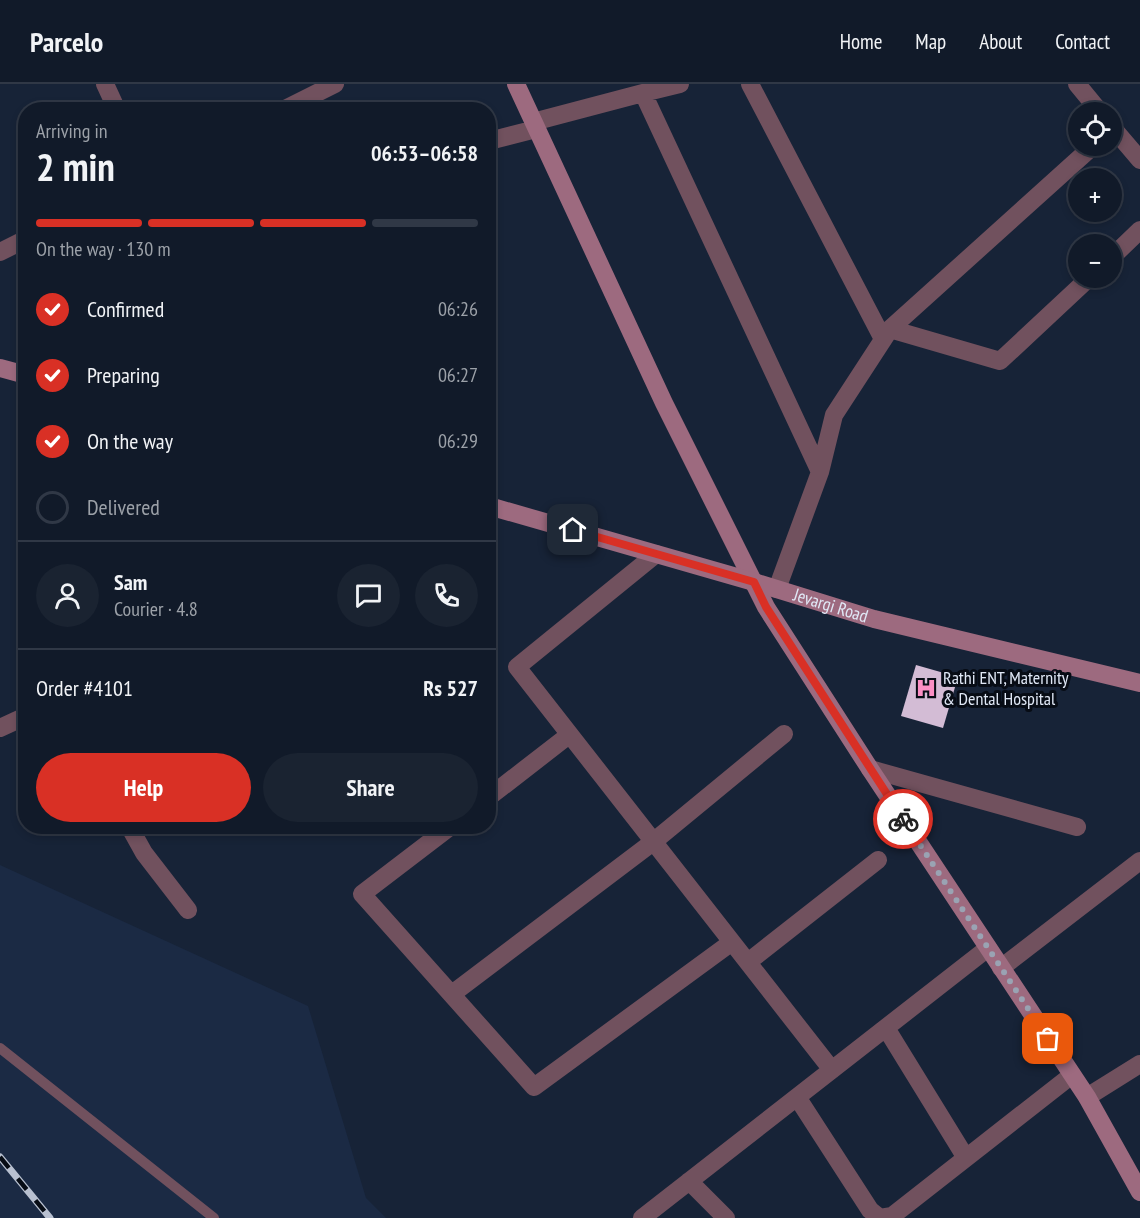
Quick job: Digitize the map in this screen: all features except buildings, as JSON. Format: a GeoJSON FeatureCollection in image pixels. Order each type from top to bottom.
{"type":"FeatureCollection","features":[{"type":"Feature","properties":{"kind":"street"},"geometry":{"type":"LineString","coordinates":[[105,84],[113,102]]}},
{"type":"Feature","properties":{"kind":"street"},"geometry":{"type":"LineString","coordinates":[[299,102],[335,84]]}},
{"type":"Feature","properties":{"kind":"street"},"geometry":{"type":"LineString","coordinates":[[516,84],[664,403],[766,607],[1087,1097],[1140,1191]]}},
{"type":"Feature","properties":{"kind":"street"},"geometry":{"type":"LineString","coordinates":[[496,139],[643,93],[680,84]]}},
{"type":"Feature","properties":{"kind":"street"},"geometry":{"type":"LineString","coordinates":[[750,84],[886,334],[1000,361],[1078,288]]}},
{"type":"Feature","properties":{"kind":"street"},"geometry":{"type":"LineString","coordinates":[[1077,84],[1092,102]]}},
{"type":"Feature","properties":{"kind":"street"},"geometry":{"type":"LineString","coordinates":[[643,93],[820,472]]}},
{"type":"Feature","properties":{"kind":"street"},"geometry":{"type":"LineString","coordinates":[[1122,139],[1140,160]]}},
{"type":"Feature","properties":{"kind":"street"},"geometry":{"type":"LineString","coordinates":[[777,589],[820,472],[834,415],[886,334],[1082,156]]}},
{"type":"Feature","properties":{"kind":"street"},"geometry":{"type":"LineString","coordinates":[[1122,247],[1140,230]]}},
{"type":"Feature","properties":{"kind":"street"},"geometry":{"type":"LineString","coordinates":[[0,252],[18,243]]}},
{"type":"Feature","properties":{"kind":"street"},"geometry":{"type":"LineString","coordinates":[[0,368],[18,373]]}},
{"type":"Feature","properties":{"kind":"street","name":"Jevargi Road"},"geometry":{"type":"LineString","coordinates":[[496,508],[874,619],[1140,684]]}},
{"type":"Feature","properties":{"kind":"street"},"geometry":{"type":"LineString","coordinates":[[656,554],[517,668],[832,1070]]}},
{"type":"Feature","properties":{"kind":"street"},"geometry":{"type":"LineString","coordinates":[[0,728],[18,720]]}},
{"type":"Feature","properties":{"kind":"street"},"geometry":{"type":"LineString","coordinates":[[452,994],[653,842],[784,734]]}},
{"type":"Feature","properties":{"kind":"street"},"geometry":{"type":"LineString","coordinates":[[496,792],[569,735]]}},
{"type":"Feature","properties":{"kind":"street"},"geometry":{"type":"LineString","coordinates":[[870,769],[1077,827]]}},
{"type":"Feature","properties":{"kind":"street"},"geometry":{"type":"LineString","coordinates":[[133,834],[144,853],[188,910]]}},
{"type":"Feature","properties":{"kind":"street"},"geometry":{"type":"LineString","coordinates":[[441,834],[362,894],[534,1087],[732,942]]}},
{"type":"Feature","properties":{"kind":"street"},"geometry":{"type":"LineString","coordinates":[[748,962],[878,860]]}},
{"type":"Feature","properties":{"kind":"street"},"geometry":{"type":"LineString","coordinates":[[1001,968],[1140,861]]}},
{"type":"Feature","properties":{"kind":"street"},"geometry":{"type":"LineString","coordinates":[[642,1218],[988,948]]}},
{"type":"Feature","properties":{"kind":"street"},"geometry":{"type":"LineString","coordinates":[[885,1029],[966,1158]]}},
{"type":"Feature","properties":{"kind":"street"},"geometry":{"type":"LineString","coordinates":[[1087,1097],[1140,1064]]}},
{"type":"Feature","properties":{"kind":"street"},"geometry":{"type":"LineString","coordinates":[[797,1097],[870,1210],[880,1218],[892,1216],[1072,1075]]}},
{"type":"Feature","properties":{"kind":"street"},"geometry":{"type":"LineString","coordinates":[[689,1181],[726,1218]]}},
{"type":"Feature","properties":{"kind":"lane"},"geometry":{"type":"LineString","coordinates":[[0,1048],[214,1218]]}},
{"type":"Feature","properties":{"kind":"shaded area"},"geometry":{"type":"Polygon","coordinates":[[[0,865],[308,1006],[366,1198],[386,1218],[0,1218],[0,865]]]}},
{"type":"Feature","properties":{"kind":"railway"},"geometry":{"type":"LineString","coordinates":[[0,1157],[50,1218]]}},
{"type":"Feature","properties":{"kind":"way so far"},"geometry":{"type":"LineString","coordinates":[[903,819],[1048,1039]]}},
{"type":"Feature","properties":{"kind":"place","name":"Rathi ENT, Maternity & Dental Hospital"},"geometry":{"type":"Point","coordinates":[926,688]}},
{"type":"Feature","properties":{"kind":"route"},"geometry":{"type":"LineString","coordinates":[[573,530],[754,582],[766,607],[903,819]]}}]}
